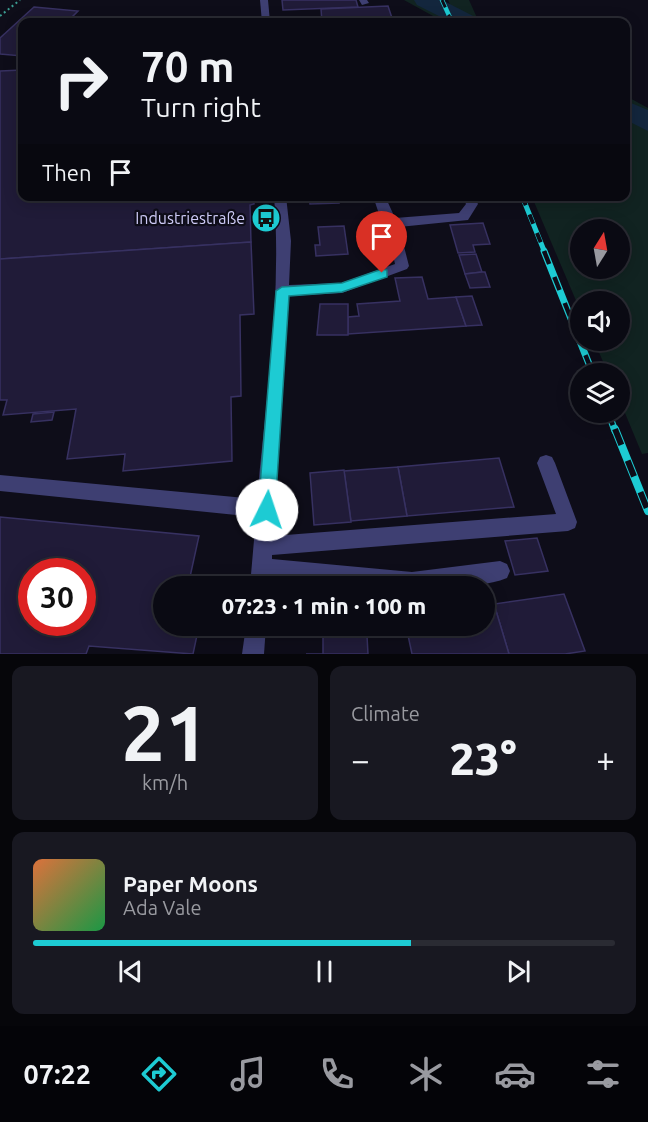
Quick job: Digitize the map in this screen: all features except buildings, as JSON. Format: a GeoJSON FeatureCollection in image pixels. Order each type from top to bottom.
{"type":"FeatureCollection","features":[{"type":"Feature","properties":{"kind":"street"},"geometry":{"type":"LineString","coordinates":[[264,0],[266,18]]}},
{"type":"Feature","properties":{"kind":"street"},"geometry":{"type":"LineString","coordinates":[[260,576],[267,510],[282,291],[284,241],[280,201]]}},
{"type":"Feature","properties":{"kind":"street"},"geometry":{"type":"LineString","coordinates":[[282,291],[342,288],[402,266],[392,223],[385,214],[381,201]]}},
{"type":"Feature","properties":{"kind":"street"},"geometry":{"type":"LineString","coordinates":[[392,223],[463,217],[472,204],[470,201]]}},
{"type":"Feature","properties":{"kind":"street"},"geometry":{"type":"LineString","coordinates":[[263,546],[568,522],[546,464]]}},
{"type":"Feature","properties":{"kind":"street"},"geometry":{"type":"LineString","coordinates":[[0,483],[267,510]]}},
{"type":"Feature","properties":{"kind":"street"},"geometry":{"type":"LineString","coordinates":[[465,576],[500,572]]}},
{"type":"Feature","properties":{"kind":"street"},"geometry":{"type":"LineString","coordinates":[[253,654],[255,636]]}},
{"type":"Feature","properties":{"kind":"path"},"geometry":{"type":"LineString","coordinates":[[0,16],[20,0]]}},
{"type":"Feature","properties":{"kind":"green space"},"geometry":{"type":"Polygon","coordinates":[[[404,0],[436,0],[443,18],[437,18],[404,0]]]}},
{"type":"Feature","properties":{"kind":"green space"},"geometry":{"type":"Polygon","coordinates":[[[448,0],[469,0],[477,18],[456,18],[448,0]]]}},
{"type":"Feature","properties":{"kind":"green space"},"geometry":{"type":"Polygon","coordinates":[[[630,98],[648,108],[648,453],[642,454],[629,423],[630,363],[604,363],[598,351],[630,351],[630,291],[572,291],[534,201],[630,201],[630,98]]]}},
{"type":"Feature","properties":{"kind":"waterway"},"geometry":{"type":"LineString","coordinates":[[425,0],[459,18]]}},
{"type":"Feature","properties":{"kind":"waterway"},"geometry":{"type":"LineString","coordinates":[[630,111],[648,122]]}},
{"type":"Feature","properties":{"kind":"railway"},"geometry":{"type":"LineString","coordinates":[[442,0],[450,18]]}},
{"type":"Feature","properties":{"kind":"railway"},"geometry":{"type":"LineString","coordinates":[[524,201],[545,253]]}},
{"type":"Feature","properties":{"kind":"railway"},"geometry":{"type":"LineString","coordinates":[[544,251],[589,363]]}},
{"type":"Feature","properties":{"kind":"railway"},"geometry":{"type":"LineString","coordinates":[[612,423],[615,431]]}},
{"type":"Feature","properties":{"kind":"railway"},"geometry":{"type":"LineString","coordinates":[[615,429],[648,511]]}},
{"type":"Feature","properties":{"kind":"place","name":"Industriestraße"},"geometry":{"type":"Point","coordinates":[266,218]}},
{"type":"Feature","properties":{"kind":"route"},"geometry":{"type":"LineString","coordinates":[[267,510],[282,291],[342,288],[382,273]]}}]}
